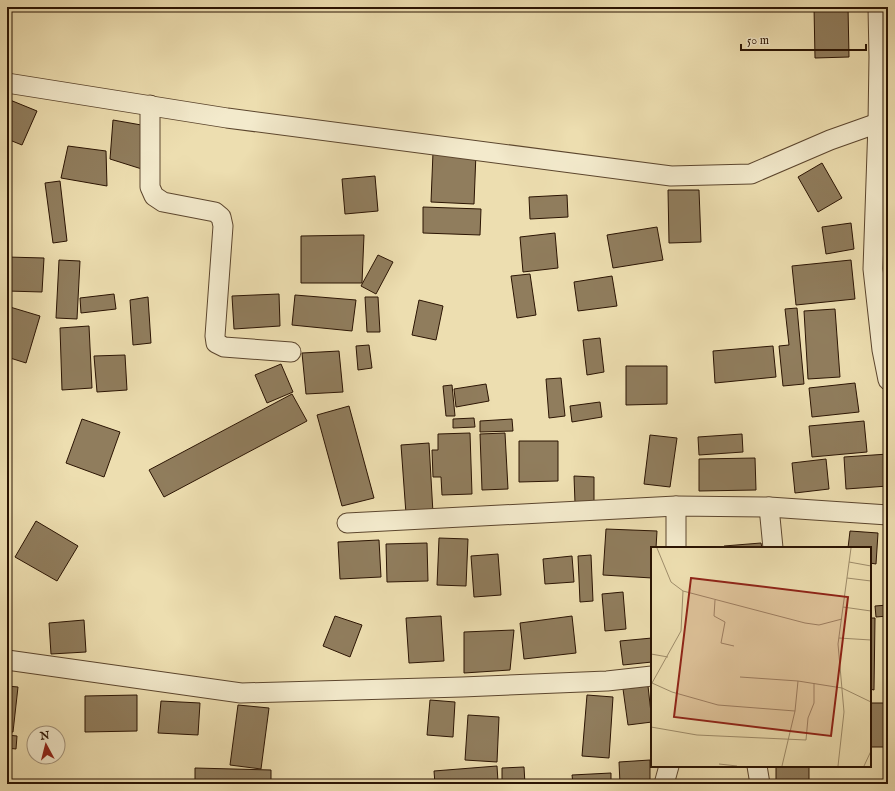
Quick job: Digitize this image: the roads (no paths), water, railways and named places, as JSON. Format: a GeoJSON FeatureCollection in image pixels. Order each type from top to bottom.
{"type":"FeatureCollection","features":[{"type":"Feature","properties":{"kind":"street"},"geometry":{"type":"LineString","coordinates":[[878,7],[884,57],[878,123],[881,232],[873,269],[882,350],[888,380]]}},
{"type":"Feature","properties":{"kind":"street"},"geometry":{"type":"LineString","coordinates":[[7,83],[227,118],[671,176],[751,174],[830,140],[878,123]]}},
{"type":"Feature","properties":{"kind":"street"},"geometry":{"type":"LineString","coordinates":[[150,105],[150,188],[154,196],[163,202],[215,212],[221,217],[223,226],[215,336],[216,343],[224,347],[291,352]]}},
{"type":"Feature","properties":{"kind":"street"},"geometry":{"type":"LineString","coordinates":[[676,506],[676,547]]}},
{"type":"Feature","properties":{"kind":"street"},"geometry":{"type":"LineString","coordinates":[[347,523],[676,506],[768,507],[888,515]]}},
{"type":"Feature","properties":{"kind":"street"},"geometry":{"type":"LineString","coordinates":[[768,507],[773,547]]}},
{"type":"Feature","properties":{"kind":"street"},"geometry":{"type":"LineString","coordinates":[[7,660],[241,693],[470,687],[607,681],[651,676]]}},
{"type":"Feature","properties":{"kind":"street"},"geometry":{"type":"LineString","coordinates":[[664,784],[669,767]]}},
{"type":"Feature","properties":{"kind":"street"},"geometry":{"type":"LineString","coordinates":[[757,767],[760,784]]}}]}
